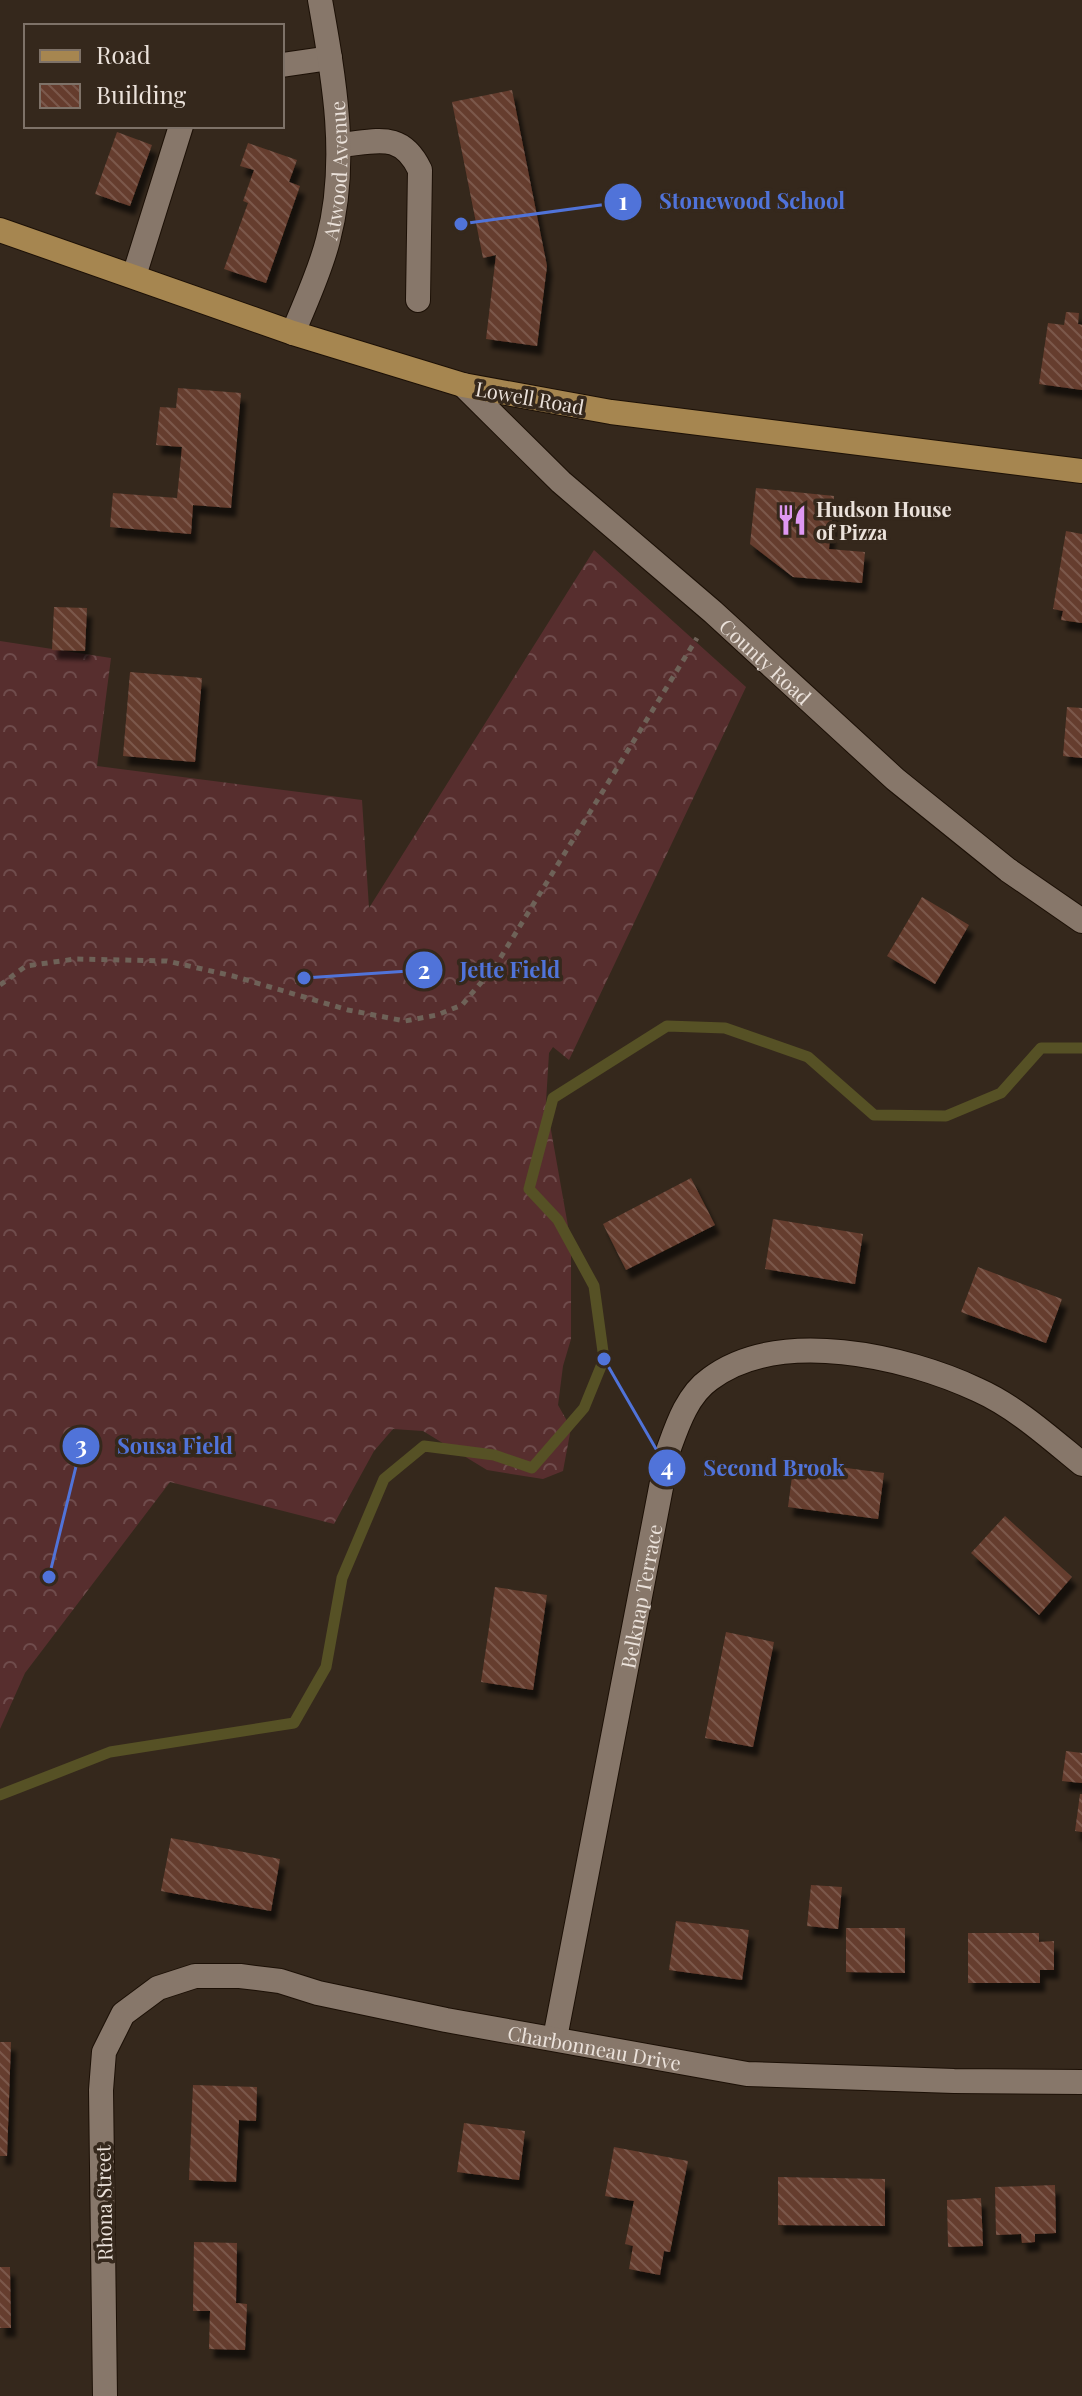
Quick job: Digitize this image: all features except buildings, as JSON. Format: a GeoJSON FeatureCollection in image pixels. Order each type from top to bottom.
{"type":"FeatureCollection","features":[{"type":"Feature","properties":{"kind":"main road","name":"Lowell Road"},"geometry":{"type":"LineString","coordinates":[[0,230],[293,333],[463,385],[611,412],[1082,471]]}},
{"type":"Feature","properties":{"kind":"street","name":"Atwood Avenue"},"geometry":{"type":"LineString","coordinates":[[293,333],[328,242],[336,201],[339,145],[320,0]]}},
{"type":"Feature","properties":{"kind":"street"},"geometry":{"type":"LineString","coordinates":[[284,65],[330,58]]}},
{"type":"Feature","properties":{"kind":"street"},"geometry":{"type":"LineString","coordinates":[[134,276],[180,128]]}},
{"type":"Feature","properties":{"kind":"street"},"geometry":{"type":"LineString","coordinates":[[339,145],[394,141],[412,153],[420,170],[418,300]]}},
{"type":"Feature","properties":{"kind":"street","name":"County Road"},"geometry":{"type":"LineString","coordinates":[[463,385],[561,482],[713,612],[895,779],[1008,870],[1082,921]]}},
{"type":"Feature","properties":{"kind":"street","name":"Belknap Terrace"},"geometry":{"type":"LineString","coordinates":[[555,2038],[668,1451],[683,1412],[707,1380],[742,1360],[782,1352],[863,1355],[904,1364],[943,1375],[981,1391],[1041,1430],[1082,1464]]}},
{"type":"Feature","properties":{"kind":"street","name":"Charbonneau Drive"},"geometry":{"type":"LineString","coordinates":[[123,2014],[158,1988],[195,1976],[240,1976],[280,1981],[318,1993],[446,2020],[747,2074],[1082,2082]]}},
{"type":"Feature","properties":{"kind":"street","name":"Rhona Street"},"geometry":{"type":"LineString","coordinates":[[105,2396],[101,2090],[104,2052],[123,2014]]}},
{"type":"Feature","properties":{"kind":"path"},"geometry":{"type":"LineString","coordinates":[[0,985],[26,966],[75,959],[167,961],[233,976],[348,1010],[405,1021],[437,1015],[462,1005],[496,965],[713,612]]}},
{"type":"Feature","properties":{"kind":"green space"},"geometry":{"type":"Polygon","coordinates":[[[594,550],[746,687],[569,1060],[553,1047],[549,1053],[546,1102],[571,1243],[571,1339],[563,1366],[558,1405],[571,1428],[563,1471],[543,1479],[487,1470],[423,1431],[393,1429],[374,1451],[334,1524],[170,1482],[25,1673],[0,1729],[0,641],[111,658],[97,766],[362,800],[369,908],[594,550]]]}},
{"type":"Feature","properties":{"kind":"waterway"},"geometry":{"type":"LineString","coordinates":[[0,1795],[110,1752],[294,1723],[326,1667],[342,1578],[384,1479],[424,1446],[494,1455],[532,1468],[584,1408],[604,1359],[594,1286],[558,1220],[529,1189],[553,1098],[667,1026],[725,1028],[808,1057],[874,1115],[946,1116],[1001,1093],[1041,1048],[1082,1048]]}},
{"type":"Feature","properties":{"kind":"place","name":"Stonewood School"},"geometry":{"type":"Point","coordinates":[461,224]}},
{"type":"Feature","properties":{"kind":"place","name":"Hudson House of Pizza"},"geometry":{"type":"Point","coordinates":[792,520]}},
{"type":"Feature","properties":{"kind":"place","name":"Jette Field"},"geometry":{"type":"Point","coordinates":[304,978]}},
{"type":"Feature","properties":{"kind":"place","name":"Second Brook"},"geometry":{"type":"Point","coordinates":[604,1359]}},
{"type":"Feature","properties":{"kind":"place","name":"Sousa Field"},"geometry":{"type":"Point","coordinates":[49,1577]}}]}
